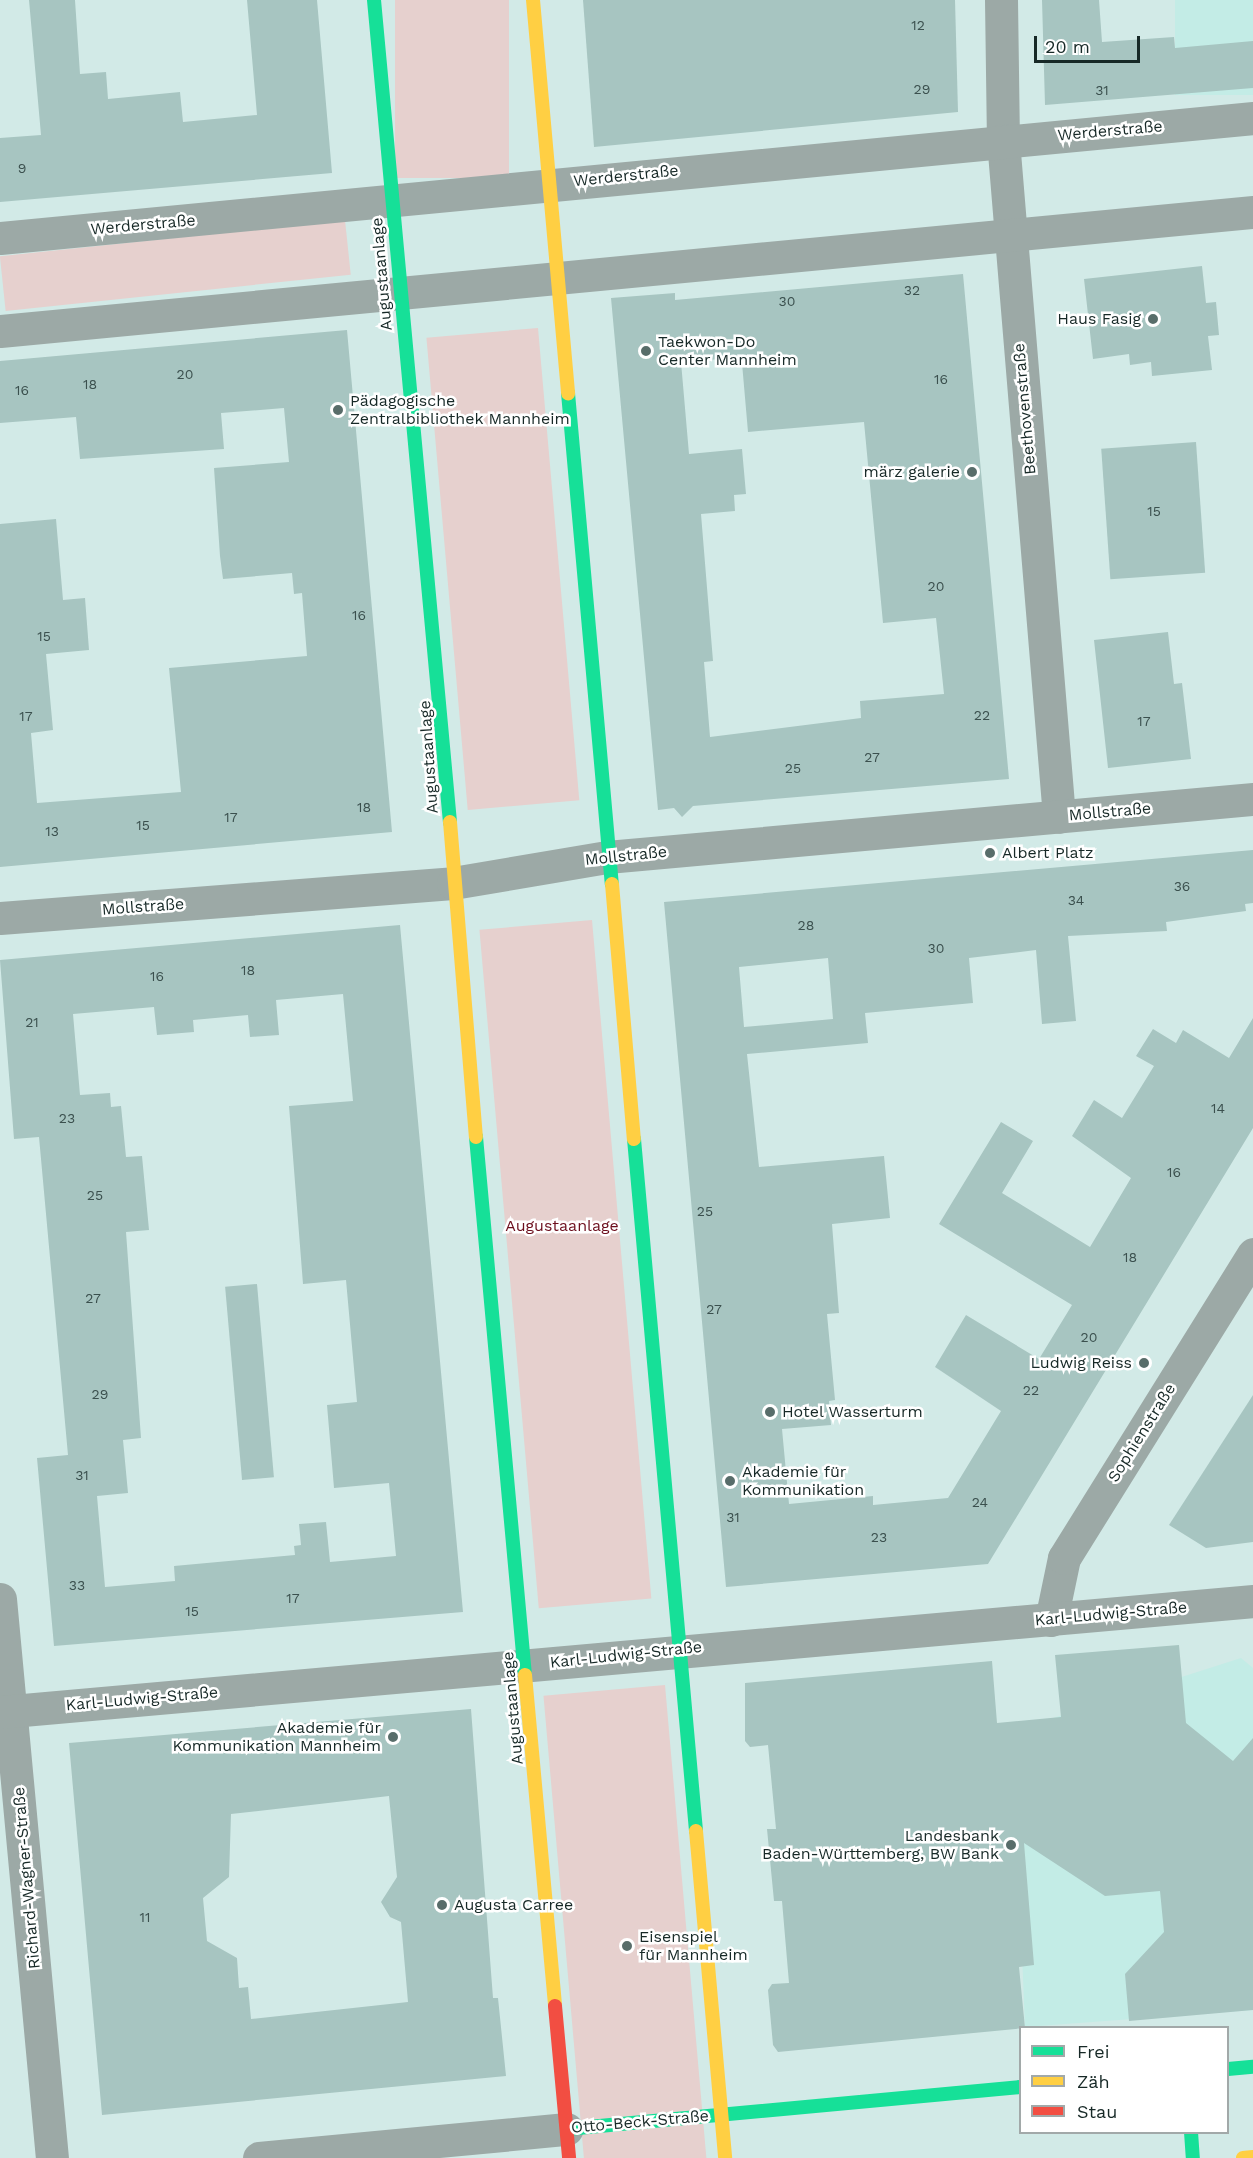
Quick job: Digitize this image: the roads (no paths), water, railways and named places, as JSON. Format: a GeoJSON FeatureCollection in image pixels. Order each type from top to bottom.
{"type":"FeatureCollection","features":[{"type":"Feature","properties":{"kind":"main road","name":"Augustaanlage"},"geometry":{"type":"LineString","coordinates":[[374,0],[400,293],[445,735],[453,883],[568,2144]]}},
{"type":"Feature","properties":{"kind":"main road"},"geometry":{"type":"LineString","coordinates":[[533,0],[607,857],[725,2158]]}},
{"type":"Feature","properties":{"kind":"main road"},"geometry":{"type":"LineString","coordinates":[[1229,2069],[1253,2067]]}},
{"type":"Feature","properties":{"kind":"main road","name":"Otto-Beck-Straße"},"geometry":{"type":"LineString","coordinates":[[568,2144],[721,2115],[1019,2087]]}},
{"type":"Feature","properties":{"kind":"main road"},"geometry":{"type":"LineString","coordinates":[[1191,2134],[1193,2158]]}},
{"type":"Feature","properties":{"kind":"main road"},"geometry":{"type":"LineString","coordinates":[[1244,2158],[1253,2157]]}},
{"type":"Feature","properties":{"kind":"street","name":"Beethovenstraße"},"geometry":{"type":"LineString","coordinates":[[1001,0],[1003,140],[1059,817]]}},
{"type":"Feature","properties":{"kind":"street","name":"Werderstraße"},"geometry":{"type":"LineString","coordinates":[[0,238],[392,202],[548,184],[1003,140],[1253,118]]}},
{"type":"Feature","properties":{"kind":"street"},"geometry":{"type":"LineString","coordinates":[[0,331],[400,293],[556,274],[1253,212]]}},
{"type":"Feature","properties":{"kind":"street","name":"Mollstraße"},"geometry":{"type":"LineString","coordinates":[[0,918],[453,883],[607,857],[1253,800]]}},
{"type":"Feature","properties":{"kind":"street","name":"Sophienstraße"},"geometry":{"type":"LineString","coordinates":[[1052,1620],[1064,1558],[1253,1254]]}},
{"type":"Feature","properties":{"kind":"street","name":"Richard-Wagner-Straße"},"geometry":{"type":"LineString","coordinates":[[0,1599],[6,1711],[52,2158]]}},
{"type":"Feature","properties":{"kind":"street","name":"Karl-Ludwig-Straße"},"geometry":{"type":"LineString","coordinates":[[6,1711],[1253,1601]]}},
{"type":"Feature","properties":{"kind":"street","name":"Otto-Beck-Straße"},"geometry":{"type":"LineString","coordinates":[[259,2158],[568,2144]]}},
{"type":"Feature","properties":{"kind":"place","name":"Haus Fasig"},"geometry":{"type":"Point","coordinates":[1153,319]}},
{"type":"Feature","properties":{"kind":"place","name":"Taekwon-Do Center Mannheim"},"geometry":{"type":"Point","coordinates":[646,351]}},
{"type":"Feature","properties":{"kind":"place","name":"Pädagogische Zentralbibliothek Mannheim"},"geometry":{"type":"Point","coordinates":[338,410]}},
{"type":"Feature","properties":{"kind":"place","name":"märz galerie"},"geometry":{"type":"Point","coordinates":[972,472]}},
{"type":"Feature","properties":{"kind":"place","name":"Albert Platz"},"geometry":{"type":"Point","coordinates":[990,853]}},
{"type":"Feature","properties":{"kind":"place","name":"Ludwig Reiss"},"geometry":{"type":"Point","coordinates":[1144,1363]}},
{"type":"Feature","properties":{"kind":"place","name":"Hotel Wasserturm"},"geometry":{"type":"Point","coordinates":[770,1412]}},
{"type":"Feature","properties":{"kind":"place","name":"Akademie für Kommunikation"},"geometry":{"type":"Point","coordinates":[730,1481]}},
{"type":"Feature","properties":{"kind":"place","name":"Akademie für Kommunikation Mannheim"},"geometry":{"type":"Point","coordinates":[393,1737]}},
{"type":"Feature","properties":{"kind":"place","name":"Landesbank Baden-Württemberg, BW Bank"},"geometry":{"type":"Point","coordinates":[1011,1845]}},
{"type":"Feature","properties":{"kind":"place","name":"Augusta Carree"},"geometry":{"type":"Point","coordinates":[442,1905]}},
{"type":"Feature","properties":{"kind":"place","name":"Eisenspiel für Mannheim"},"geometry":{"type":"Point","coordinates":[627,1946]}}]}
